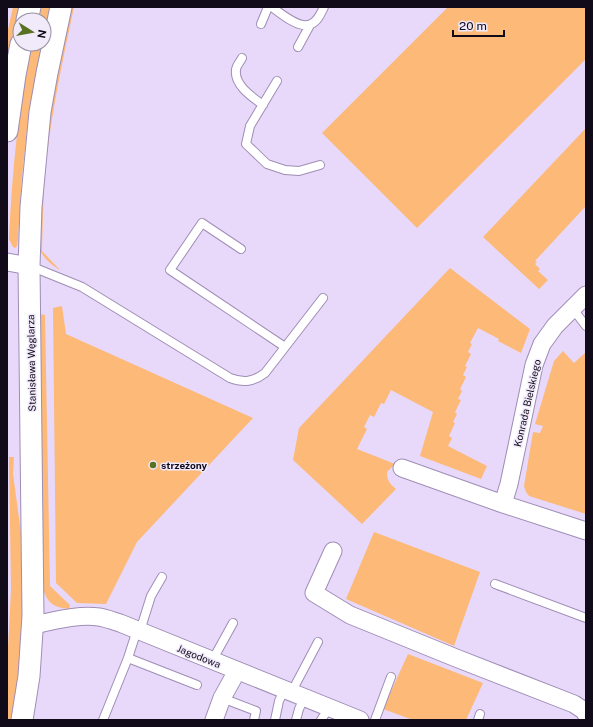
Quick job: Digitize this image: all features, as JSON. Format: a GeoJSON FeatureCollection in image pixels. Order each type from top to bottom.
{"type":"FeatureCollection","features":[{"type":"Feature","properties":{"kind":"street","name":"Stanisława Węglarza"},"geometry":{"type":"LineString","coordinates":[[22,720],[29,676],[33,624],[29,266],[32,194],[39,124],[47,72],[61,7]]}},
{"type":"Feature","properties":{"kind":"street"},"geometry":{"type":"LineString","coordinates":[[7,131],[15,75],[20,52]]}},
{"type":"Feature","properties":{"kind":"street"},"geometry":{"type":"LineString","coordinates":[[7,262],[29,266]]}},
{"type":"Feature","properties":{"kind":"street","name":"Konrada Bielskiego"},"geometry":{"type":"LineString","coordinates":[[503,504],[509,484],[534,365],[542,344],[555,326],[586,295]]}},
{"type":"Feature","properties":{"kind":"street"},"geometry":{"type":"LineString","coordinates":[[402,468],[503,504],[586,531]]}},
{"type":"Feature","properties":{"kind":"street"},"geometry":{"type":"LineString","coordinates":[[333,551],[314,592],[350,614],[456,658],[574,704],[584,711]]}},
{"type":"Feature","properties":{"kind":"street","name":"Jagodowa"},"geometry":{"type":"LineString","coordinates":[[33,624],[76,617],[98,617],[120,623],[293,693],[325,714],[360,720]]}},
{"type":"Feature","properties":{"kind":"street"},"geometry":{"type":"LineString","coordinates":[[214,720],[222,698],[237,671]]}},
{"type":"Feature","properties":{"kind":"lane"},"geometry":{"type":"LineString","coordinates":[[261,24],[268,7]]}},
{"type":"Feature","properties":{"kind":"lane"},"geometry":{"type":"LineString","coordinates":[[272,7],[289,19],[302,25],[310,25]]}},
{"type":"Feature","properties":{"kind":"lane"},"geometry":{"type":"LineString","coordinates":[[298,47],[310,25],[317,19],[324,7]]}},
{"type":"Feature","properties":{"kind":"lane"},"geometry":{"type":"LineString","coordinates":[[242,58],[236,69],[236,78],[246,91],[263,104]]}},
{"type":"Feature","properties":{"kind":"lane"},"geometry":{"type":"LineString","coordinates":[[277,81],[250,126],[246,144],[267,164],[285,170],[300,171],[320,165]]}},
{"type":"Feature","properties":{"kind":"lane"},"geometry":{"type":"LineString","coordinates":[[241,249],[202,223],[170,270],[285,347]]}},
{"type":"Feature","properties":{"kind":"lane"},"geometry":{"type":"LineString","coordinates":[[29,266],[82,287],[230,378],[241,382],[250,381],[265,373],[323,298]]}},
{"type":"Feature","properties":{"kind":"lane"},"geometry":{"type":"LineString","coordinates":[[573,309],[586,326]]}},
{"type":"Feature","properties":{"kind":"lane"},"geometry":{"type":"LineString","coordinates":[[103,720],[139,631],[151,596],[162,577]]}},
{"type":"Feature","properties":{"kind":"lane"},"geometry":{"type":"LineString","coordinates":[[495,584],[586,618]]}},
{"type":"Feature","properties":{"kind":"lane"},"geometry":{"type":"LineString","coordinates":[[212,661],[233,623]]}},
{"type":"Feature","properties":{"kind":"lane"},"geometry":{"type":"LineString","coordinates":[[275,720],[279,701],[293,693],[318,642]]}},
{"type":"Feature","properties":{"kind":"lane"},"geometry":{"type":"LineString","coordinates":[[128,658],[197,685]]}},
{"type":"Feature","properties":{"kind":"lane"},"geometry":{"type":"LineString","coordinates":[[375,720],[391,677]]}},
{"type":"Feature","properties":{"kind":"lane"},"geometry":{"type":"LineString","coordinates":[[293,693],[299,709],[296,720]]}},
{"type":"Feature","properties":{"kind":"lane"},"geometry":{"type":"LineString","coordinates":[[222,698],[256,711],[254,720]]}},
{"type":"Feature","properties":{"kind":"shaded area"},"geometry":{"type":"Polygon","coordinates":[[[13,7],[19,7],[18,12],[12,12],[12,39],[7,62],[7,34],[13,7]]]}},
{"type":"Feature","properties":{"kind":"shaded area"},"geometry":{"type":"Polygon","coordinates":[[[40,7],[50,7],[49,12],[39,12],[40,7]]]}},
{"type":"Feature","properties":{"kind":"shaded area"},"geometry":{"type":"Polygon","coordinates":[[[71,7],[74,7],[51,124],[46,163],[44,196],[42,251],[60,270],[48,262],[40,250],[41,220],[45,158],[52,97],[71,7]]]}},
{"type":"Feature","properties":{"kind":"shaded area"},"geometry":{"type":"Polygon","coordinates":[[[448,7],[586,7],[586,59],[417,228],[322,133],[448,7]]]}},
{"type":"Feature","properties":{"kind":"shaded area"},"geometry":{"type":"Polygon","coordinates":[[[30,52],[41,52],[28,121],[22,176],[18,239],[17,246],[15,248],[9,239],[12,190],[19,116],[30,52]]]}},
{"type":"Feature","properties":{"kind":"shaded area"},"geometry":{"type":"Polygon","coordinates":[[[586,128],[586,206],[535,261],[537,262],[535,264],[540,269],[538,271],[548,280],[539,289],[483,237],[586,128]]]}},
{"type":"Feature","properties":{"kind":"shaded area"},"geometry":{"type":"Polygon","coordinates":[[[450,268],[530,329],[521,353],[478,328],[470,343],[472,344],[468,352],[471,354],[465,366],[467,367],[463,375],[466,377],[460,389],[462,391],[458,399],[461,400],[455,412],[457,414],[449,436],[452,438],[448,446],[487,466],[481,479],[420,456],[433,412],[391,390],[384,404],[381,403],[374,417],[370,415],[364,427],[367,429],[357,449],[395,464],[387,472],[389,482],[396,489],[362,524],[293,460],[299,428],[450,268]]]}},
{"type":"Feature","properties":{"kind":"shaded area"},"geometry":{"type":"Polygon","coordinates":[[[62,306],[66,334],[253,418],[137,542],[106,604],[77,603],[56,583],[53,308],[62,306]]]}},
{"type":"Feature","properties":{"kind":"shaded area"},"geometry":{"type":"Polygon","coordinates":[[[39,314],[45,315],[50,586],[70,605],[69,609],[52,604],[47,598],[43,589],[39,314]]]}},
{"type":"Feature","properties":{"kind":"shaded area"},"geometry":{"type":"Polygon","coordinates":[[[563,351],[574,363],[586,352],[586,514],[529,496],[524,486],[533,432],[540,433],[543,426],[535,424],[554,361],[563,351]]]}},
{"type":"Feature","properties":{"kind":"shaded area"},"geometry":{"type":"Polygon","coordinates":[[[9,457],[14,457],[13,474],[22,540],[23,626],[18,683],[11,720],[7,720],[7,668],[11,590],[9,457]]]}},
{"type":"Feature","properties":{"kind":"shaded area"},"geometry":{"type":"Polygon","coordinates":[[[374,532],[480,572],[454,646],[346,599],[374,532]]]}},
{"type":"Feature","properties":{"kind":"shaded area"},"geometry":{"type":"Polygon","coordinates":[[[408,654],[483,683],[466,720],[413,720],[383,709],[408,654]]]}},
{"type":"Feature","properties":{"kind":"place","name":"strzeżony"},"geometry":{"type":"Point","coordinates":[153,465]}}]}
